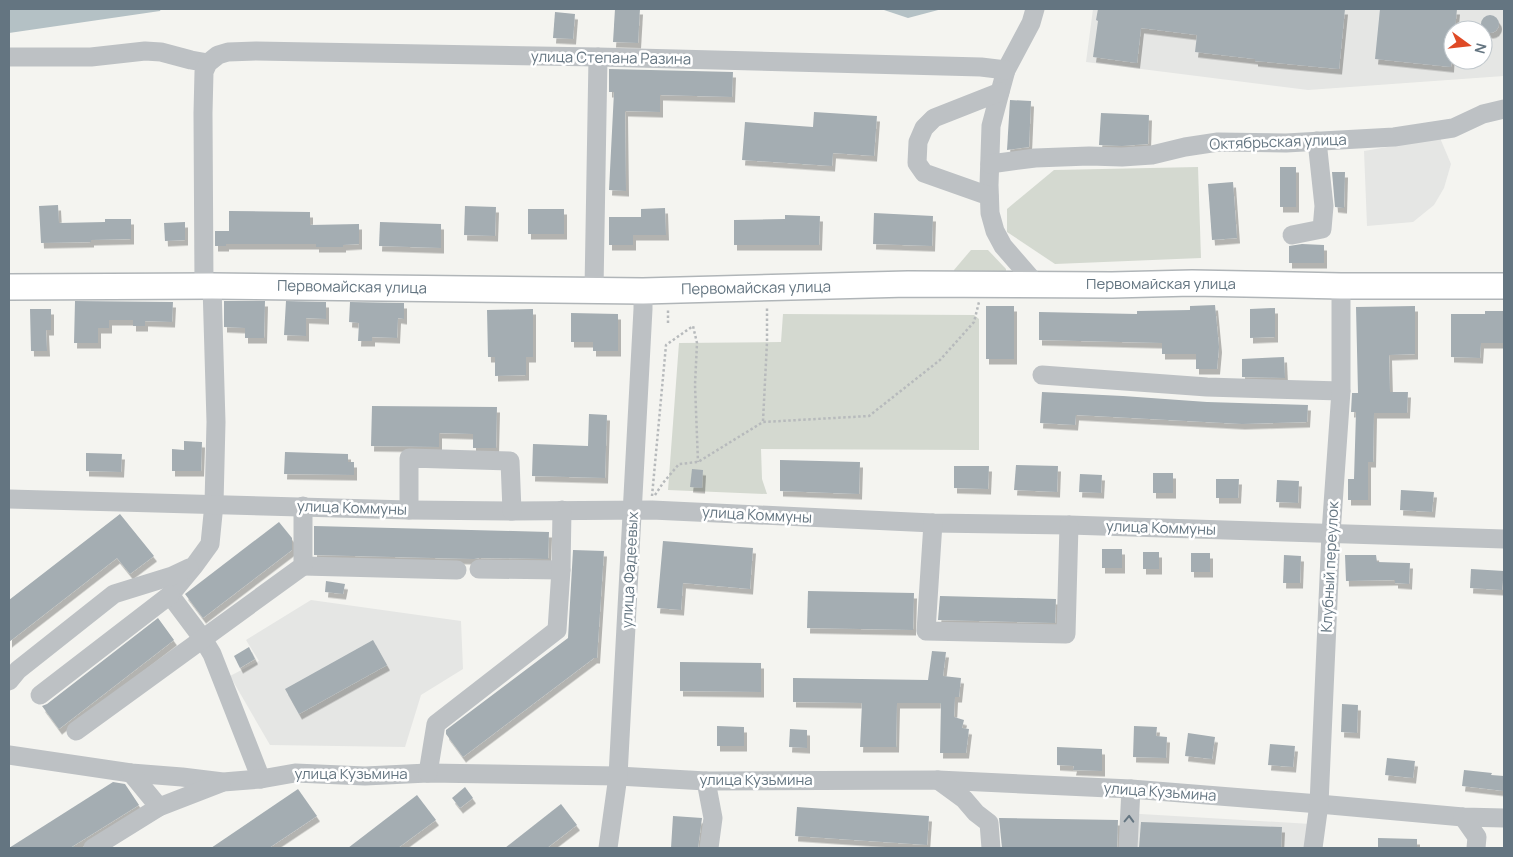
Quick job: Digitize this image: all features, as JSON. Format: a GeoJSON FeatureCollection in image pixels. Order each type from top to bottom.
{"type":"FeatureCollection","features":[{"type":"Feature","properties":{"kind":"main road","name":"Первомайская улица"},"geometry":{"type":"LineString","coordinates":[[9,287],[208,286],[643,291],[908,284],[1192,283],[1340,286],[1504,286]]}},
{"type":"Feature","properties":{"kind":"street"},"geometry":{"type":"LineString","coordinates":[[1035,9],[1031,23],[1006,70],[991,126],[989,196],[990,213],[995,231],[1003,246],[1036,284]]}},
{"type":"Feature","properties":{"kind":"street","name":"улица Степана Разина"},"geometry":{"type":"LineString","coordinates":[[9,57],[91,56],[145,50],[191,60],[213,59],[228,52],[256,51],[598,57],[981,67],[1006,70]]}},
{"type":"Feature","properties":{"kind":"street"},"geometry":{"type":"LineString","coordinates":[[594,289],[598,57]]}},
{"type":"Feature","properties":{"kind":"street"},"geometry":{"type":"LineString","coordinates":[[40,695],[170,594],[210,544],[214,504],[216,422],[208,286],[203,105],[204,72],[213,59]]}},
{"type":"Feature","properties":{"kind":"street"},"geometry":{"type":"LineString","coordinates":[[989,196],[924,173],[917,163],[918,142],[924,128],[934,118],[1000,92]]}},
{"type":"Feature","properties":{"kind":"street","name":"Октябрьская улица"},"geometry":{"type":"LineString","coordinates":[[990,164],[1035,158],[1152,155],[1218,142],[1286,143],[1394,137],[1453,128],[1483,114],[1504,109]]}},
{"type":"Feature","properties":{"kind":"street"},"geometry":{"type":"LineString","coordinates":[[1292,235],[1322,229],[1324,206],[1316,141]]}},
{"type":"Feature","properties":{"kind":"street","name":"Клубный переулок"},"geometry":{"type":"LineString","coordinates":[[1313,848],[1319,804],[1330,533],[1341,391],[1340,286]]}},
{"type":"Feature","properties":{"kind":"street","name":"улица Фадеевых"},"geometry":{"type":"LineString","coordinates":[[608,848],[618,776],[635,585],[633,510],[643,291]]}},
{"type":"Feature","properties":{"kind":"street"},"geometry":{"type":"LineString","coordinates":[[1042,375],[1207,387],[1341,391]]}},
{"type":"Feature","properties":{"kind":"street"},"geometry":{"type":"LineString","coordinates":[[408,510],[409,458],[510,461],[512,511]]}},
{"type":"Feature","properties":{"kind":"street","name":"улица Коммуны"},"geometry":{"type":"LineString","coordinates":[[9,499],[408,510],[633,510],[933,523],[1069,525],[1504,539]]}},
{"type":"Feature","properties":{"kind":"street"},"geometry":{"type":"LineString","coordinates":[[303,506],[303,566]]}},
{"type":"Feature","properties":{"kind":"street"},"geometry":{"type":"LineString","coordinates":[[428,773],[436,724],[557,630],[562,510]]}},
{"type":"Feature","properties":{"kind":"street"},"geometry":{"type":"LineString","coordinates":[[933,523],[926,631],[1066,634],[1069,525]]}},
{"type":"Feature","properties":{"kind":"street"},"geometry":{"type":"LineString","coordinates":[[9,681],[18,670],[114,594],[172,576],[194,566]]}},
{"type":"Feature","properties":{"kind":"street"},"geometry":{"type":"LineString","coordinates":[[76,731],[303,566],[457,570]]}},
{"type":"Feature","properties":{"kind":"street"},"geometry":{"type":"LineString","coordinates":[[479,569],[561,570]]}},
{"type":"Feature","properties":{"kind":"street"},"geometry":{"type":"LineString","coordinates":[[170,594],[212,654],[261,779]]}},
{"type":"Feature","properties":{"kind":"street","name":"улица Кузьмина"},"geometry":{"type":"LineString","coordinates":[[9,755],[131,773],[223,782],[261,779],[295,773],[365,776],[428,773],[618,776],[706,781],[938,780],[1131,789],[1463,817],[1504,818]]}},
{"type":"Feature","properties":{"kind":"street"},"geometry":{"type":"LineString","coordinates":[[131,773],[159,807]]}},
{"type":"Feature","properties":{"kind":"street"},"geometry":{"type":"LineString","coordinates":[[938,780],[964,799],[976,813],[989,822],[991,848]]}},
{"type":"Feature","properties":{"kind":"street"},"geometry":{"type":"LineString","coordinates":[[706,781],[713,818],[710,848]]}},
{"type":"Feature","properties":{"kind":"street"},"geometry":{"type":"LineString","coordinates":[[93,848],[159,807],[223,782]]}},
{"type":"Feature","properties":{"kind":"street"},"geometry":{"type":"LineString","coordinates":[[1128,848],[1131,789]]}},
{"type":"Feature","properties":{"kind":"street"},"geometry":{"type":"LineString","coordinates":[[1463,817],[1477,837],[1476,848]]}},
{"type":"Feature","properties":{"kind":"path"},"geometry":{"type":"LineString","coordinates":[[698,462],[695,385],[696,343],[692,326],[666,345],[651,501],[679,464],[698,462],[763,422],[869,416],[940,360],[974,322],[979,300]]}},
{"type":"Feature","properties":{"kind":"path"},"geometry":{"type":"LineString","coordinates":[[763,422],[767,342],[766,305]]}},
{"type":"Feature","properties":{"kind":"path"},"geometry":{"type":"LineString","coordinates":[[668,308],[668,323]]}},
{"type":"Feature","properties":{"kind":"shaded area"},"geometry":{"type":"Polygon","coordinates":[[[9,9],[161,9],[160,11],[9,33],[9,9]]]}},
{"type":"Feature","properties":{"kind":"shaded area"},"geometry":{"type":"Polygon","coordinates":[[[881,9],[942,9],[908,18],[881,9]]]}},
{"type":"Feature","properties":{"kind":"shaded area"},"geometry":{"type":"Polygon","coordinates":[[[1093,9],[1504,9],[1504,76],[1308,90],[1086,62],[1093,9]]]}},
{"type":"Feature","properties":{"kind":"shaded area"},"geometry":{"type":"Polygon","coordinates":[[[1440,138],[1451,164],[1444,188],[1434,205],[1413,222],[1367,226],[1364,151],[1440,138]]]}},
{"type":"Feature","properties":{"kind":"shaded area"},"geometry":{"type":"Polygon","coordinates":[[[1198,167],[1201,258],[1055,264],[1007,232],[1007,209],[1054,170],[1198,167]]]}},
{"type":"Feature","properties":{"kind":"shaded area"},"geometry":{"type":"Polygon","coordinates":[[[971,250],[988,250],[1006,269],[1006,276],[953,277],[954,270],[971,250]]]}},
{"type":"Feature","properties":{"kind":"shaded area"},"geometry":{"type":"Polygon","coordinates":[[[783,314],[974,315],[979,319],[979,450],[761,449],[762,479],[767,494],[668,490],[679,343],[781,342],[783,314]]]}},
{"type":"Feature","properties":{"kind":"shaded area"},"geometry":{"type":"Polygon","coordinates":[[[311,600],[461,621],[463,669],[421,695],[405,747],[270,745],[230,676],[259,661],[246,640],[311,600]]]}},
{"type":"Feature","properties":{"kind":"shaded area"},"geometry":{"type":"Polygon","coordinates":[[[1124,813],[1311,824],[1310,848],[1125,848],[1124,813]]]}},
{"type":"Feature","properties":{"kind":"building"},"geometry":{"type":"Polygon","coordinates":[[[615,9],[640,9],[638,43],[613,42],[615,9]]]}},
{"type":"Feature","properties":{"kind":"building"},"geometry":{"type":"Polygon","coordinates":[[[1098,9],[1345,9],[1339,69],[1255,61],[1255,59],[1195,52],[1197,35],[1141,28],[1137,63],[1093,57],[1098,9]]]}},
{"type":"Feature","properties":{"kind":"building"},"geometry":{"type":"Polygon","coordinates":[[[1380,9],[1457,9],[1456,20],[1443,20],[1443,66],[1375,59],[1380,9]]]}},
{"type":"Feature","properties":{"kind":"building"},"geometry":{"type":"Polygon","coordinates":[[[555,12],[575,14],[573,39],[553,38],[555,12]]]}},
{"type":"Feature","properties":{"kind":"building"},"geometry":{"type":"Polygon","coordinates":[[[1490,15],[1498,21],[1498,27],[1493,32],[1493,20],[1483,20],[1490,15]]]}},
{"type":"Feature","properties":{"kind":"building"},"geometry":{"type":"Polygon","coordinates":[[[609,69],[733,72],[732,97],[660,95],[660,112],[625,111],[626,191],[609,190],[614,92],[609,92],[609,69]]]}},
{"type":"Feature","properties":{"kind":"building"},"geometry":{"type":"Polygon","coordinates":[[[1010,100],[1031,101],[1029,147],[1007,150],[1010,100]]]}},
{"type":"Feature","properties":{"kind":"building"},"geometry":{"type":"Polygon","coordinates":[[[814,112],[877,116],[874,156],[833,153],[832,166],[742,160],[745,122],[813,127],[814,112]]]}},
{"type":"Feature","properties":{"kind":"building"},"geometry":{"type":"Polygon","coordinates":[[[1101,113],[1149,115],[1148,144],[1099,145],[1101,113]]]}},
{"type":"Feature","properties":{"kind":"building"},"geometry":{"type":"Polygon","coordinates":[[[1280,167],[1296,167],[1296,207],[1280,207],[1280,167]]]}},
{"type":"Feature","properties":{"kind":"building"},"geometry":{"type":"Polygon","coordinates":[[[1332,172],[1345,172],[1344,208],[1335,207],[1332,172]]]}},
{"type":"Feature","properties":{"kind":"building"},"geometry":{"type":"Polygon","coordinates":[[[1233,182],[1237,238],[1212,240],[1208,184],[1233,182]]]}},
{"type":"Feature","properties":{"kind":"building"},"geometry":{"type":"Polygon","coordinates":[[[58,205],[59,223],[105,222],[105,219],[131,219],[131,239],[41,243],[39,206],[58,205]]]}},
{"type":"Feature","properties":{"kind":"building"},"geometry":{"type":"Polygon","coordinates":[[[465,206],[496,207],[495,236],[464,235],[465,206]]]}},
{"type":"Feature","properties":{"kind":"building"},"geometry":{"type":"Polygon","coordinates":[[[665,208],[666,235],[633,235],[633,245],[609,245],[609,217],[641,217],[641,209],[665,208]]]}},
{"type":"Feature","properties":{"kind":"building"},"geometry":{"type":"Polygon","coordinates":[[[528,209],[564,209],[564,234],[528,234],[528,209]]]}},
{"type":"Feature","properties":{"kind":"building"},"geometry":{"type":"Polygon","coordinates":[[[229,211],[310,212],[310,225],[359,224],[359,244],[343,245],[343,247],[316,247],[316,244],[226,244],[226,246],[215,246],[215,231],[229,231],[229,211]]]}},
{"type":"Feature","properties":{"kind":"building"},"geometry":{"type":"Polygon","coordinates":[[[874,213],[933,216],[932,246],[873,244],[874,213]]]}},
{"type":"Feature","properties":{"kind":"building"},"geometry":{"type":"Polygon","coordinates":[[[785,215],[820,216],[819,245],[734,245],[734,220],[785,219],[785,215]]]}},
{"type":"Feature","properties":{"kind":"building"},"geometry":{"type":"Polygon","coordinates":[[[185,222],[185,240],[165,241],[164,223],[185,222]]]}},
{"type":"Feature","properties":{"kind":"building"},"geometry":{"type":"Polygon","coordinates":[[[380,222],[441,224],[441,248],[379,246],[380,222]]]}},
{"type":"Feature","properties":{"kind":"building"},"geometry":{"type":"Polygon","coordinates":[[[1302,244],[1324,245],[1324,263],[1289,263],[1289,246],[1302,244]]]}},
{"type":"Feature","properties":{"kind":"building"},"geometry":{"type":"Polygon","coordinates":[[[75,301],[173,302],[172,322],[145,321],[145,326],[133,326],[133,320],[109,320],[109,328],[98,328],[98,343],[74,343],[75,301]]]}},
{"type":"Feature","properties":{"kind":"building"},"geometry":{"type":"Polygon","coordinates":[[[224,301],[265,301],[264,338],[245,338],[245,328],[224,327],[224,301]]]}},
{"type":"Feature","properties":{"kind":"building"},"geometry":{"type":"Polygon","coordinates":[[[286,301],[326,302],[326,319],[306,318],[306,336],[284,335],[286,301]]]}},
{"type":"Feature","properties":{"kind":"building"},"geometry":{"type":"Polygon","coordinates":[[[350,302],[404,303],[404,319],[398,318],[397,338],[372,337],[372,341],[358,341],[359,323],[349,322],[350,302]]]}},
{"type":"Feature","properties":{"kind":"building"},"geometry":{"type":"Polygon","coordinates":[[[1215,305],[1219,347],[1217,369],[1196,369],[1196,354],[1162,354],[1162,343],[1039,340],[1039,312],[1137,314],[1137,311],[1190,310],[1190,306],[1215,305]]]}},
{"type":"Feature","properties":{"kind":"building"},"geometry":{"type":"Polygon","coordinates":[[[986,306],[1014,306],[1014,359],[986,359],[986,306]]]}},
{"type":"Feature","properties":{"kind":"building"},"geometry":{"type":"Polygon","coordinates":[[[1415,306],[1415,354],[1389,355],[1390,392],[1408,392],[1407,413],[1374,413],[1373,462],[1368,462],[1368,500],[1348,500],[1348,479],[1354,479],[1356,412],[1351,412],[1352,393],[1358,393],[1356,307],[1415,306]]]}},
{"type":"Feature","properties":{"kind":"building"},"geometry":{"type":"Polygon","coordinates":[[[1275,308],[1275,337],[1250,338],[1250,309],[1275,308]]]}},
{"type":"Feature","properties":{"kind":"building"},"geometry":{"type":"Polygon","coordinates":[[[30,309],[51,309],[51,330],[46,330],[47,351],[31,351],[30,309]]]}},
{"type":"Feature","properties":{"kind":"building"},"geometry":{"type":"Polygon","coordinates":[[[533,309],[533,357],[526,357],[526,375],[495,376],[495,357],[488,357],[487,310],[533,309]]]}},
{"type":"Feature","properties":{"kind":"building"},"geometry":{"type":"Polygon","coordinates":[[[1485,311],[1504,311],[1504,343],[1481,343],[1480,358],[1451,357],[1451,314],[1485,314],[1485,311]]]}},
{"type":"Feature","properties":{"kind":"building"},"geometry":{"type":"Polygon","coordinates":[[[571,313],[618,314],[618,351],[593,351],[593,342],[571,342],[571,313]]]}},
{"type":"Feature","properties":{"kind":"building"},"geometry":{"type":"Polygon","coordinates":[[[1284,357],[1285,378],[1242,377],[1242,359],[1284,357]]]}},
{"type":"Feature","properties":{"kind":"building"},"geometry":{"type":"Polygon","coordinates":[[[1042,392],[1207,402],[1308,405],[1307,422],[1242,424],[1076,415],[1075,425],[1040,423],[1042,392]]]}},
{"type":"Feature","properties":{"kind":"building"},"geometry":{"type":"Polygon","coordinates":[[[372,406],[497,407],[496,448],[473,448],[473,434],[439,433],[439,447],[371,446],[372,406]]]}},
{"type":"Feature","properties":{"kind":"building"},"geometry":{"type":"Polygon","coordinates":[[[589,414],[607,415],[605,478],[532,476],[533,444],[588,446],[589,414]]]}},
{"type":"Feature","properties":{"kind":"building"},"geometry":{"type":"Polygon","coordinates":[[[184,441],[202,442],[201,471],[172,471],[172,449],[184,450],[184,441]]]}},
{"type":"Feature","properties":{"kind":"building"},"geometry":{"type":"Polygon","coordinates":[[[285,452],[348,454],[348,462],[354,462],[354,475],[284,474],[285,452]]]}},
{"type":"Feature","properties":{"kind":"building"},"geometry":{"type":"Polygon","coordinates":[[[86,453],[122,454],[121,472],[86,471],[86,453]]]}},
{"type":"Feature","properties":{"kind":"building"},"geometry":{"type":"Polygon","coordinates":[[[780,460],[860,462],[859,494],[780,491],[780,460]]]}},
{"type":"Feature","properties":{"kind":"building"},"geometry":{"type":"Polygon","coordinates":[[[1016,465],[1058,466],[1057,492],[1014,490],[1016,465]]]}},
{"type":"Feature","properties":{"kind":"building"},"geometry":{"type":"Polygon","coordinates":[[[954,466],[989,466],[988,489],[954,488],[954,466]]]}},
{"type":"Feature","properties":{"kind":"building"},"geometry":{"type":"Polygon","coordinates":[[[692,469],[703,470],[702,488],[690,487],[692,469]]]}},
{"type":"Feature","properties":{"kind":"building"},"geometry":{"type":"Polygon","coordinates":[[[1153,473],[1173,473],[1173,493],[1153,493],[1153,473]]]}},
{"type":"Feature","properties":{"kind":"building"},"geometry":{"type":"Polygon","coordinates":[[[1080,474],[1102,475],[1101,493],[1079,492],[1080,474]]]}},
{"type":"Feature","properties":{"kind":"building"},"geometry":{"type":"Polygon","coordinates":[[[1216,479],[1239,479],[1238,498],[1216,498],[1216,479]]]}},
{"type":"Feature","properties":{"kind":"building"},"geometry":{"type":"Polygon","coordinates":[[[1277,480],[1299,481],[1298,503],[1276,502],[1277,480]]]}},
{"type":"Feature","properties":{"kind":"building"},"geometry":{"type":"Polygon","coordinates":[[[1401,490],[1434,492],[1432,512],[1400,510],[1401,490]]]}},
{"type":"Feature","properties":{"kind":"building"},"geometry":{"type":"Polygon","coordinates":[[[120,514],[154,556],[130,574],[117,558],[9,642],[9,600],[120,514]]]}},
{"type":"Feature","properties":{"kind":"building"},"geometry":{"type":"Polygon","coordinates":[[[279,522],[292,538],[292,550],[203,618],[185,594],[279,522]]]}},
{"type":"Feature","properties":{"kind":"building"},"geometry":{"type":"Polygon","coordinates":[[[314,526],[549,532],[548,559],[314,555],[314,526]]]}},
{"type":"Feature","properties":{"kind":"building"},"geometry":{"type":"Polygon","coordinates":[[[663,541],[753,548],[750,589],[683,583],[681,610],[657,608],[663,541]]]}},
{"type":"Feature","properties":{"kind":"building"},"geometry":{"type":"Polygon","coordinates":[[[1102,549],[1122,549],[1122,568],[1102,568],[1102,549]]]}},
{"type":"Feature","properties":{"kind":"building"},"geometry":{"type":"Polygon","coordinates":[[[573,550],[604,551],[597,658],[594,658],[463,757],[446,734],[446,730],[568,638],[573,550]]]}},
{"type":"Feature","properties":{"kind":"building"},"geometry":{"type":"Polygon","coordinates":[[[1143,552],[1159,552],[1159,569],[1143,569],[1143,552]]]}},
{"type":"Feature","properties":{"kind":"building"},"geometry":{"type":"Polygon","coordinates":[[[1191,553],[1210,553],[1210,572],[1191,572],[1191,553]]]}},
{"type":"Feature","properties":{"kind":"building"},"geometry":{"type":"Polygon","coordinates":[[[1284,555],[1301,556],[1300,583],[1283,583],[1284,555]]]}},
{"type":"Feature","properties":{"kind":"building"},"geometry":{"type":"Polygon","coordinates":[[[1345,555],[1376,555],[1377,562],[1410,563],[1409,584],[1395,583],[1395,580],[1346,581],[1345,555]]]}},
{"type":"Feature","properties":{"kind":"building"},"geometry":{"type":"Polygon","coordinates":[[[1471,569],[1504,571],[1502,590],[1470,588],[1471,569]]]}},
{"type":"Feature","properties":{"kind":"building"},"geometry":{"type":"Polygon","coordinates":[[[326,581],[345,584],[343,594],[325,592],[326,581]]]}},
{"type":"Feature","properties":{"kind":"building"},"geometry":{"type":"Polygon","coordinates":[[[808,591],[914,593],[913,630],[807,628],[808,591]]]}},
{"type":"Feature","properties":{"kind":"building"},"geometry":{"type":"Polygon","coordinates":[[[940,596],[1056,599],[1055,623],[938,620],[940,596]]]}},
{"type":"Feature","properties":{"kind":"building"},"geometry":{"type":"Polygon","coordinates":[[[158,618],[174,640],[59,729],[42,706],[158,618]]]}},
{"type":"Feature","properties":{"kind":"building"},"geometry":{"type":"Polygon","coordinates":[[[373,640],[387,665],[299,714],[285,689],[373,640]]]}},
{"type":"Feature","properties":{"kind":"building"},"geometry":{"type":"Polygon","coordinates":[[[249,647],[255,659],[240,668],[234,656],[249,647]]]}},
{"type":"Feature","properties":{"kind":"building"},"geometry":{"type":"Polygon","coordinates":[[[932,651],[946,652],[943,676],[961,678],[959,697],[955,697],[954,717],[964,720],[962,728],[969,729],[966,753],[940,753],[941,703],[897,703],[896,747],[860,747],[862,703],[793,702],[793,678],[928,680],[932,651]]]}},
{"type":"Feature","properties":{"kind":"building"},"geometry":{"type":"Polygon","coordinates":[[[680,662],[761,663],[761,692],[680,691],[680,662]]]}},
{"type":"Feature","properties":{"kind":"building"},"geometry":{"type":"Polygon","coordinates":[[[1342,704],[1358,705],[1357,733],[1341,732],[1342,704]]]}},
{"type":"Feature","properties":{"kind":"building"},"geometry":{"type":"Polygon","coordinates":[[[717,726],[744,727],[744,746],[717,746],[717,726]]]}},
{"type":"Feature","properties":{"kind":"building"},"geometry":{"type":"Polygon","coordinates":[[[1134,726],[1157,727],[1156,736],[1167,737],[1166,758],[1133,757],[1134,726]]]}},
{"type":"Feature","properties":{"kind":"building"},"geometry":{"type":"Polygon","coordinates":[[[790,729],[807,730],[807,748],[789,747],[790,729]]]}},
{"type":"Feature","properties":{"kind":"building"},"geometry":{"type":"Polygon","coordinates":[[[1188,733],[1215,737],[1212,759],[1185,756],[1188,733]]]}},
{"type":"Feature","properties":{"kind":"building"},"geometry":{"type":"Polygon","coordinates":[[[1270,744],[1295,746],[1293,767],[1268,765],[1270,744]]]}},
{"type":"Feature","properties":{"kind":"building"},"geometry":{"type":"Polygon","coordinates":[[[1057,747],[1102,749],[1102,771],[1073,770],[1074,766],[1057,765],[1057,747]]]}},
{"type":"Feature","properties":{"kind":"building"},"geometry":{"type":"Polygon","coordinates":[[[1387,758],[1415,761],[1413,778],[1385,775],[1387,758]]]}},
{"type":"Feature","properties":{"kind":"building"},"geometry":{"type":"Polygon","coordinates":[[[1464,770],[1504,776],[1504,791],[1462,786],[1464,770]]]}},
{"type":"Feature","properties":{"kind":"building"},"geometry":{"type":"Polygon","coordinates":[[[113,782],[125,784],[139,805],[70,848],[9,848],[113,782]]]}},
{"type":"Feature","properties":{"kind":"building"},"geometry":{"type":"Polygon","coordinates":[[[465,787],[473,798],[460,808],[452,798],[465,787]]]}},
{"type":"Feature","properties":{"kind":"building"},"geometry":{"type":"Polygon","coordinates":[[[298,789],[317,816],[269,848],[211,848],[298,789]]]}},
{"type":"Feature","properties":{"kind":"building"},"geometry":{"type":"Polygon","coordinates":[[[417,795],[436,820],[398,848],[348,848],[417,795]]]}},
{"type":"Feature","properties":{"kind":"building"},"geometry":{"type":"Polygon","coordinates":[[[561,804],[577,825],[547,848],[505,848],[561,804]]]}},
{"type":"Feature","properties":{"kind":"building"},"geometry":{"type":"Polygon","coordinates":[[[797,807],[929,816],[927,845],[795,836],[797,807]]]}},
{"type":"Feature","properties":{"kind":"building"},"geometry":{"type":"Polygon","coordinates":[[[673,816],[702,818],[698,848],[671,848],[673,816]]]}},
{"type":"Feature","properties":{"kind":"building"},"geometry":{"type":"Polygon","coordinates":[[[999,818],[1118,820],[1117,848],[1002,848],[999,818]]]}},
{"type":"Feature","properties":{"kind":"building"},"geometry":{"type":"Polygon","coordinates":[[[1141,822],[1282,827],[1281,848],[1139,848],[1141,822]]]}},
{"type":"Feature","properties":{"kind":"building"},"geometry":{"type":"Polygon","coordinates":[[[1378,838],[1417,839],[1417,848],[1378,848],[1378,838]]]}}]}
